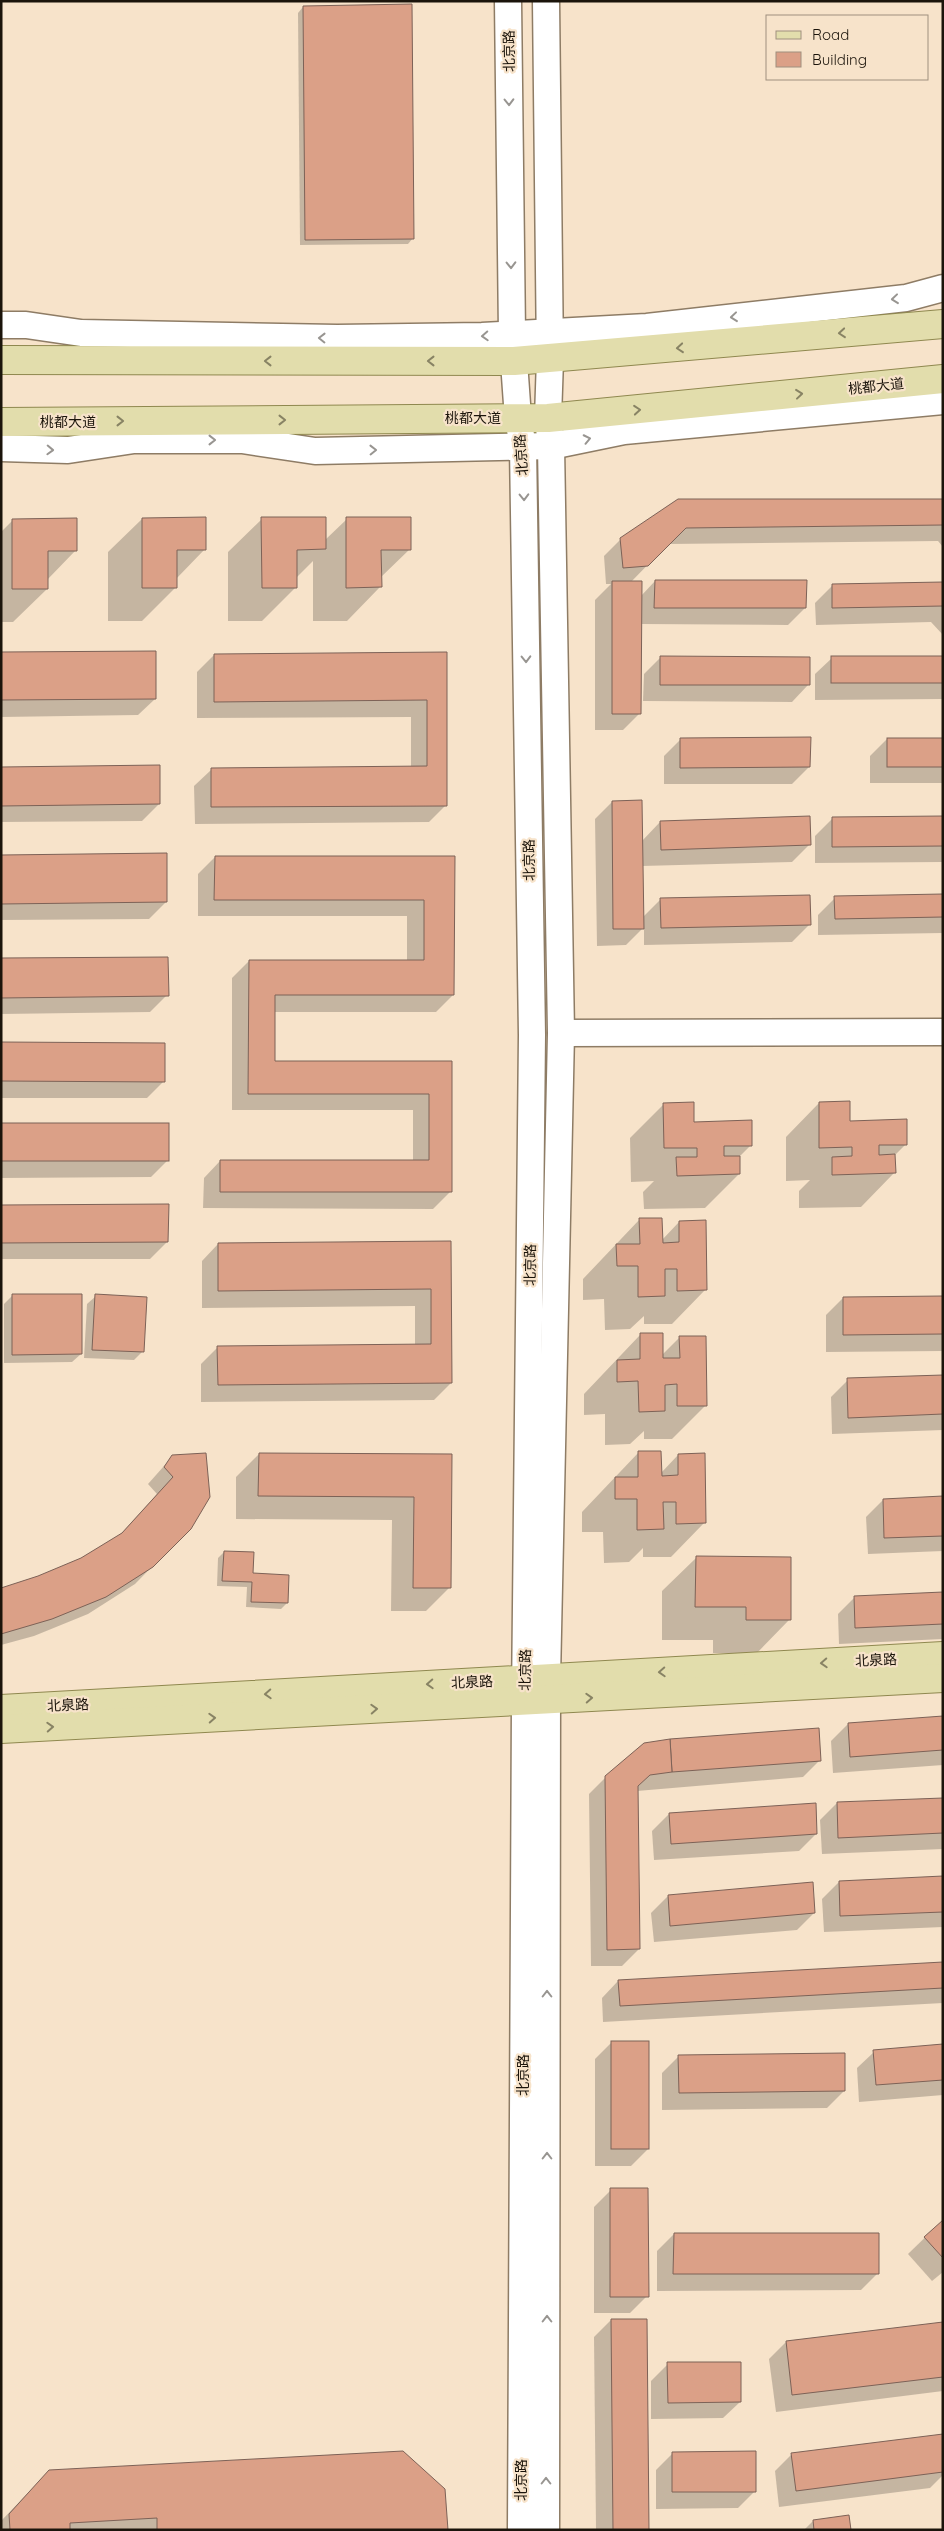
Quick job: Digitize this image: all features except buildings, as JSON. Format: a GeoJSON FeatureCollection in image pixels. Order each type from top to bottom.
{"type":"FeatureCollection","features":[{"type":"Feature","properties":{"kind":"main road"},"geometry":{"type":"LineString","coordinates":[[1,360],[514,361],[943,324]]}},
{"type":"Feature","properties":{"kind":"main road","name":"桃都大道"},"geometry":{"type":"LineString","coordinates":[[1,422],[548,418],[943,379]]}},
{"type":"Feature","properties":{"kind":"main road","name":"北泉路"},"geometry":{"type":"LineString","coordinates":[[1,1729],[536,1690],[943,1656]]}},
{"type":"Feature","properties":{"kind":"main road","name":"北泉路"},"geometry":{"type":"LineString","coordinates":[[1,1709],[943,1678]]}},
{"type":"Feature","properties":{"kind":"street","name":"北京路"},"geometry":{"type":"LineString","coordinates":[[508,1],[512,334],[518,418],[523,447],[532,1034],[536,1690],[546,2530]]}},
{"type":"Feature","properties":{"kind":"street","name":"北京路"},"geometry":{"type":"LineString","coordinates":[[521,2530],[536,1690],[561,1033],[551,446],[548,418],[550,332],[546,1]]}},
{"type":"Feature","properties":{"kind":"street"},"geometry":{"type":"LineString","coordinates":[[1,325],[26,325],[81,333],[337,338],[512,334],[647,327],[906,298],[943,288]]}},
{"type":"Feature","properties":{"kind":"street"},"geometry":{"type":"LineString","coordinates":[[1,448],[68,450],[134,440],[242,440],[314,451],[551,446],[624,431],[943,400]]}},
{"type":"Feature","properties":{"kind":"street"},"geometry":{"type":"LineString","coordinates":[[561,1033],[943,1032]]}}]}
